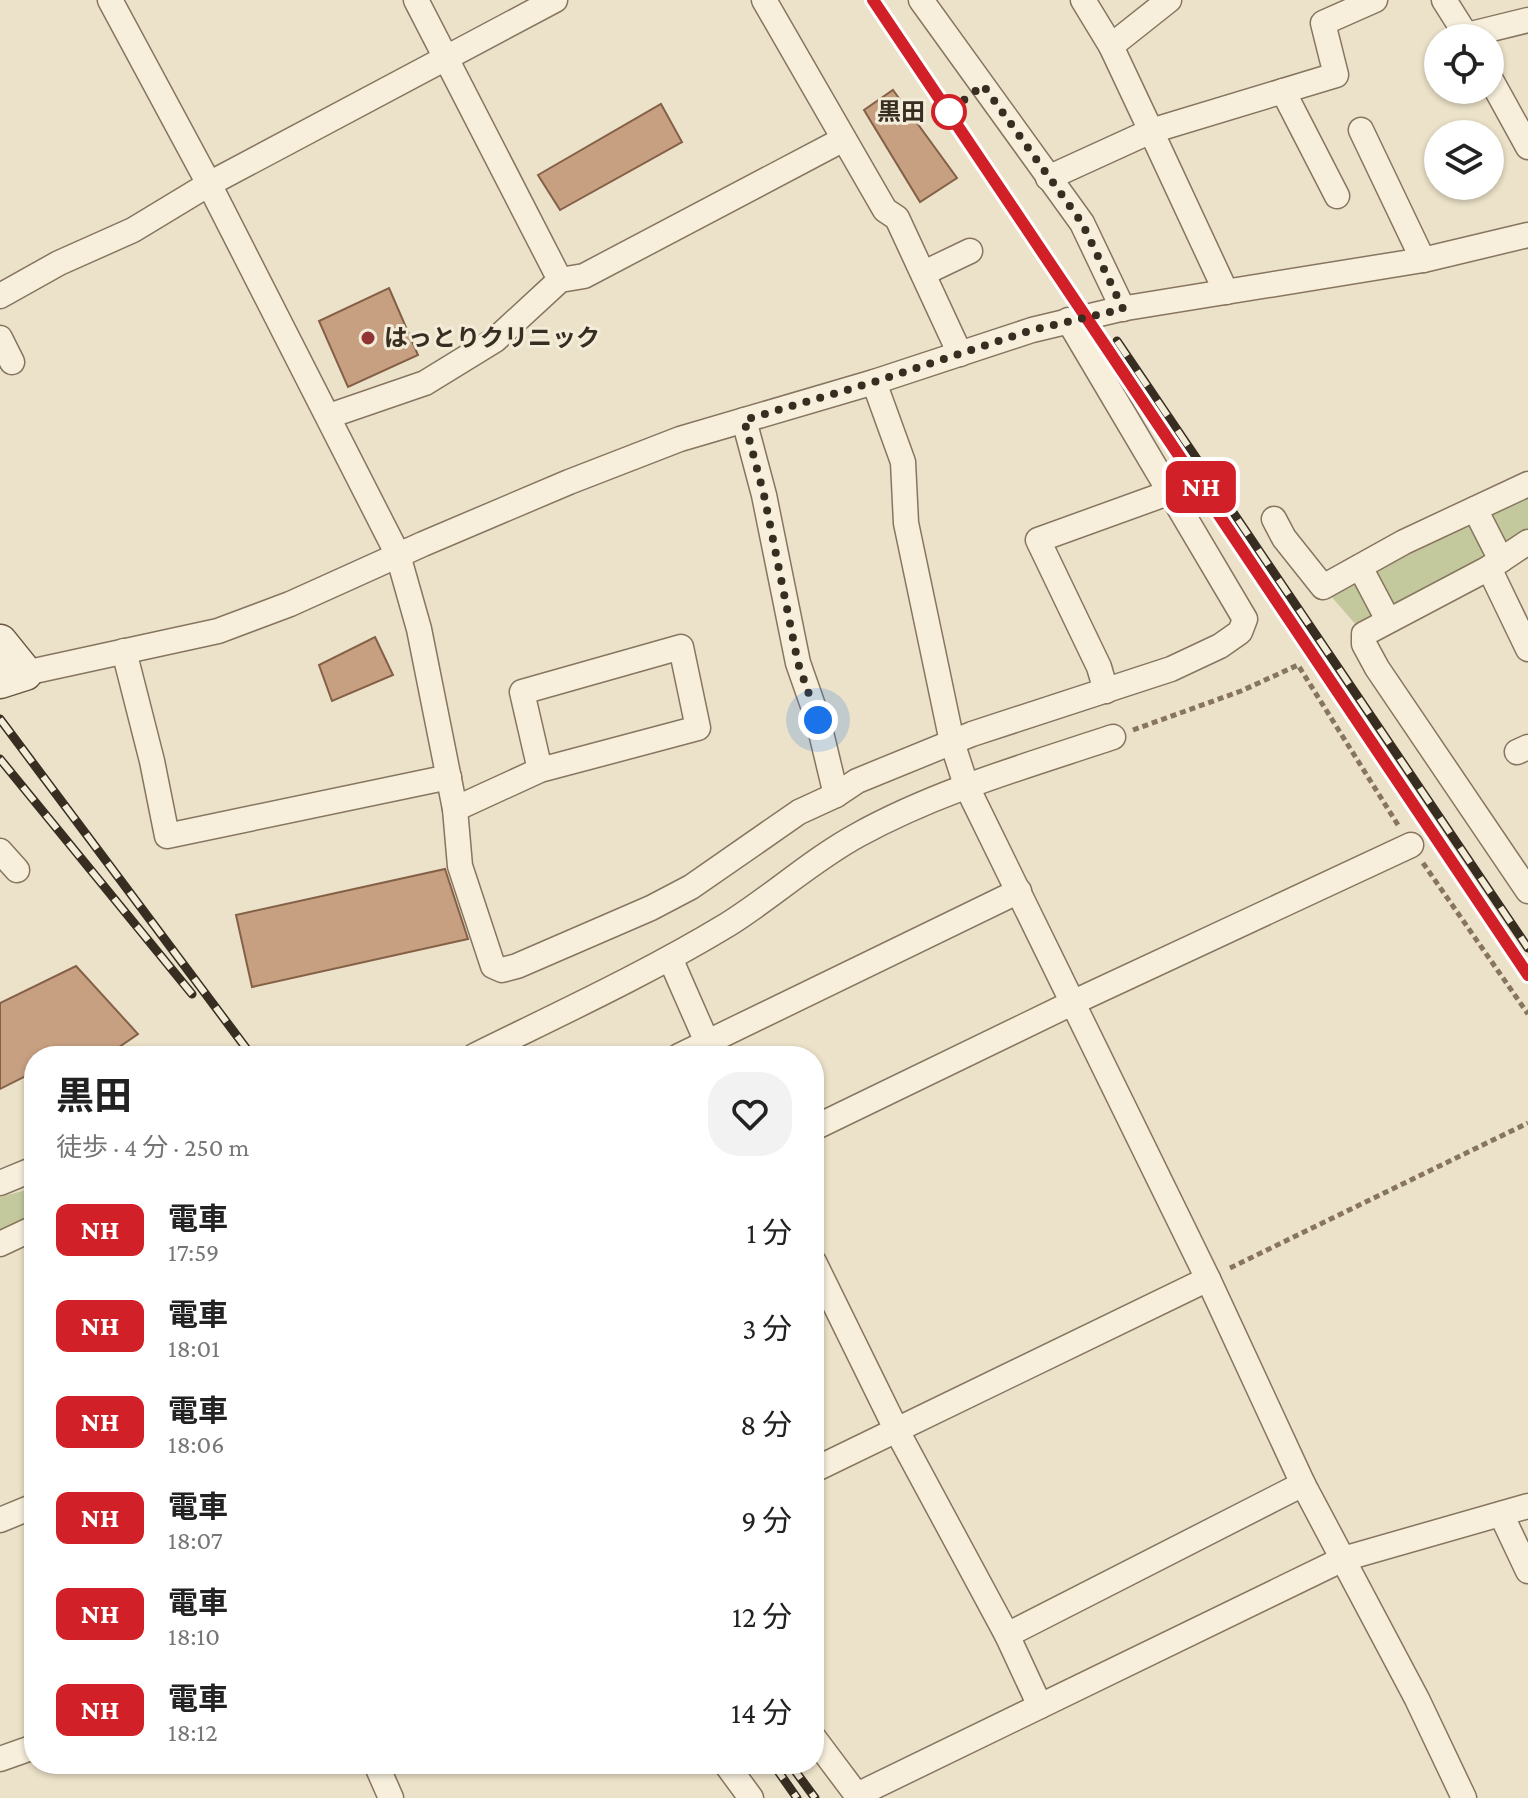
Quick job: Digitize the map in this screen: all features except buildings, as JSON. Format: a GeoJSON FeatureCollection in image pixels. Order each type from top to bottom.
{"type":"FeatureCollection","features":[{"type":"Feature","properties":{"kind":"main road"},"geometry":{"type":"LineString","coordinates":[[0,642],[13,677]]}},
{"type":"Feature","properties":{"kind":"street"},"geometry":{"type":"LineString","coordinates":[[110,0],[209,184],[398,555],[419,629],[449,777],[460,866],[493,966],[502,970],[665,901],[691,887],[799,812],[836,795],[857,781],[952,742],[1171,669],[1220,646],[1240,632],[1246,619],[1168,493],[1068,320]]}},
{"type":"Feature","properties":{"kind":"street"},"geometry":{"type":"LineString","coordinates":[[416,0],[560,280]]}},
{"type":"Feature","properties":{"kind":"street"},"geometry":{"type":"LineString","coordinates":[[0,296],[59,263],[133,230],[209,184],[555,0]]}},
{"type":"Feature","properties":{"kind":"street"},"geometry":{"type":"LineString","coordinates":[[764,0],[842,140],[885,210],[897,218],[960,354]]}},
{"type":"Feature","properties":{"kind":"street"},"geometry":{"type":"LineString","coordinates":[[921,0],[1082,223],[1123,309]]}},
{"type":"Feature","properties":{"kind":"street"},"geometry":{"type":"LineString","coordinates":[[1083,0],[1111,46],[1226,292]]}},
{"type":"Feature","properties":{"kind":"street"},"geometry":{"type":"LineString","coordinates":[[1111,46],[1169,0]]}},
{"type":"Feature","properties":{"kind":"street"},"geometry":{"type":"LineString","coordinates":[[1048,178],[1151,131],[1336,75],[1323,23],[1375,0]]}},
{"type":"Feature","properties":{"kind":"street"},"geometry":{"type":"LineString","coordinates":[[1444,0],[1460,24]]}},
{"type":"Feature","properties":{"kind":"street"},"geometry":{"type":"LineString","coordinates":[[1504,26],[1528,20]]}},
{"type":"Feature","properties":{"kind":"street"},"geometry":{"type":"LineString","coordinates":[[1283,91],[1337,196]]}},
{"type":"Feature","properties":{"kind":"street"},"geometry":{"type":"LineString","coordinates":[[1504,103],[1528,147]]}},
{"type":"Feature","properties":{"kind":"street"},"geometry":{"type":"LineString","coordinates":[[1361,130],[1423,260]]}},
{"type":"Feature","properties":{"kind":"street"},"geometry":{"type":"LineString","coordinates":[[329,416],[425,383],[495,340],[560,280],[584,276],[842,140]]}},
{"type":"Feature","properties":{"kind":"street"},"geometry":{"type":"LineString","coordinates":[[13,677],[218,631],[290,604],[569,482],[680,439],[1068,320],[1423,260],[1528,235]]}},
{"type":"Feature","properties":{"kind":"street"},"geometry":{"type":"LineString","coordinates":[[924,273],[970,251]]}},
{"type":"Feature","properties":{"kind":"street"},"geometry":{"type":"LineString","coordinates":[[0,338],[12,362]]}},
{"type":"Feature","properties":{"kind":"street"},"geometry":{"type":"LineString","coordinates":[[874,382],[903,462],[906,523],[952,742],[966,785],[1208,1279],[1303,1484],[1417,1699],[1464,1798]]}},
{"type":"Feature","properties":{"kind":"street"},"geometry":{"type":"LineString","coordinates":[[744,420],[764,495],[798,663],[818,720],[836,795]]}},
{"type":"Feature","properties":{"kind":"street"},"geometry":{"type":"LineString","coordinates":[[1274,519],[1284,538],[1323,587],[1528,484]]}},
{"type":"Feature","properties":{"kind":"street"},"geometry":{"type":"LineString","coordinates":[[1106,691],[1099,667],[1038,540],[1168,493]]}},
{"type":"Feature","properties":{"kind":"street"},"geometry":{"type":"LineString","coordinates":[[1475,509],[1528,649]]}},
{"type":"Feature","properties":{"kind":"street"},"geometry":{"type":"LineString","coordinates":[[1528,542],[1495,564],[1364,634],[1364,644],[1377,668],[1528,891]]}},
{"type":"Feature","properties":{"kind":"street"},"geometry":{"type":"LineString","coordinates":[[1360,567],[1388,620]]}},
{"type":"Feature","properties":{"kind":"street"},"geometry":{"type":"LineString","coordinates":[[455,809],[540,770],[698,728],[681,647],[522,692],[540,770]]}},
{"type":"Feature","properties":{"kind":"street"},"geometry":{"type":"LineString","coordinates":[[124,651],[167,836],[449,777]]}},
{"type":"Feature","properties":{"kind":"street"},"geometry":{"type":"LineString","coordinates":[[494,1046],[670,958],[731,923],[856,836],[926,801],[1113,737]]}},
{"type":"Feature","properties":{"kind":"street"},"geometry":{"type":"LineString","coordinates":[[824,1123],[1411,845]]}},
{"type":"Feature","properties":{"kind":"street"},"geometry":{"type":"LineString","coordinates":[[0,851],[17,870]]}},
{"type":"Feature","properties":{"kind":"street"},"geometry":{"type":"LineString","coordinates":[[716,1046],[1019,891]]}},
{"type":"Feature","properties":{"kind":"street"},"geometry":{"type":"LineString","coordinates":[[670,958],[709,1046]]}},
{"type":"Feature","properties":{"kind":"street"},"geometry":{"type":"LineString","coordinates":[[0,1183],[24,1173]]}},
{"type":"Feature","properties":{"kind":"street"},"geometry":{"type":"LineString","coordinates":[[0,1244],[24,1233]]}},
{"type":"Feature","properties":{"kind":"street"},"geometry":{"type":"LineString","coordinates":[[824,1465],[1208,1279]]}},
{"type":"Feature","properties":{"kind":"street"},"geometry":{"type":"LineString","coordinates":[[824,1282],[896,1429],[1007,1635],[1040,1706]]}},
{"type":"Feature","properties":{"kind":"street"},"geometry":{"type":"LineString","coordinates":[[1007,1635],[1303,1484]]}},
{"type":"Feature","properties":{"kind":"street"},"geometry":{"type":"LineString","coordinates":[[824,1751],[858,1797],[1343,1559],[1528,1506]]}},
{"type":"Feature","properties":{"kind":"street"},"geometry":{"type":"LineString","coordinates":[[0,1520],[24,1510]]}},
{"type":"Feature","properties":{"kind":"street"},"geometry":{"type":"LineString","coordinates":[[1501,1514],[1528,1571]]}},
{"type":"Feature","properties":{"kind":"street"},"geometry":{"type":"LineString","coordinates":[[0,1759],[24,1751]]}},
{"type":"Feature","properties":{"kind":"street"},"geometry":{"type":"LineString","coordinates":[[380,1774],[391,1798]]}},
{"type":"Feature","properties":{"kind":"street"},"geometry":{"type":"LineString","coordinates":[[733,1774],[751,1798]]}},
{"type":"Feature","properties":{"kind":"path"},"geometry":{"type":"LineString","coordinates":[[1113,737],[1241,691],[1298,665],[1411,845],[1528,1014]]}},
{"type":"Feature","properties":{"kind":"path"},"geometry":{"type":"LineString","coordinates":[[1208,1279],[1528,1123]]}},
{"type":"Feature","properties":{"kind":"green space"},"geometry":{"type":"Polygon","coordinates":[[[1528,484],[1528,542],[1364,634],[1323,587],[1528,484]]]}},
{"type":"Feature","properties":{"kind":"green space"},"geometry":{"type":"Polygon","coordinates":[[[24,1191],[24,1231],[0,1242],[0,1197],[24,1191]]]}},
{"type":"Feature","properties":{"kind":"railway"},"geometry":{"type":"LineString","coordinates":[[873,0],[1528,975]]}},
{"type":"Feature","properties":{"kind":"railway"},"geometry":{"type":"LineString","coordinates":[[1117,341],[1528,948]]}},
{"type":"Feature","properties":{"kind":"railway"},"geometry":{"type":"LineString","coordinates":[[0,719],[245,1046]]}},
{"type":"Feature","properties":{"kind":"railway"},"geometry":{"type":"LineString","coordinates":[[0,759],[192,994]]}},
{"type":"Feature","properties":{"kind":"railway"},"geometry":{"type":"LineString","coordinates":[[780,1774],[797,1798]]}},
{"type":"Feature","properties":{"kind":"railway"},"geometry":{"type":"LineString","coordinates":[[797,1774],[815,1798]]}},
{"type":"Feature","properties":{"kind":"train","name":"NH"},"geometry":{"type":"LineString","coordinates":[[873,0],[1528,975]]}},
{"type":"Feature","properties":{"kind":"place","name":"黒田"},"geometry":{"type":"Point","coordinates":[949,112]}},
{"type":"Feature","properties":{"kind":"place","name":"はっとりクリニック"},"geometry":{"type":"Point","coordinates":[368,338]}},
{"type":"Feature","properties":{"kind":"route"},"geometry":{"type":"LineString","coordinates":[[818,720],[798,663],[764,495],[744,420],[874,382],[1032,330],[1123,309],[1082,223],[983,85],[949,112]]}}]}
